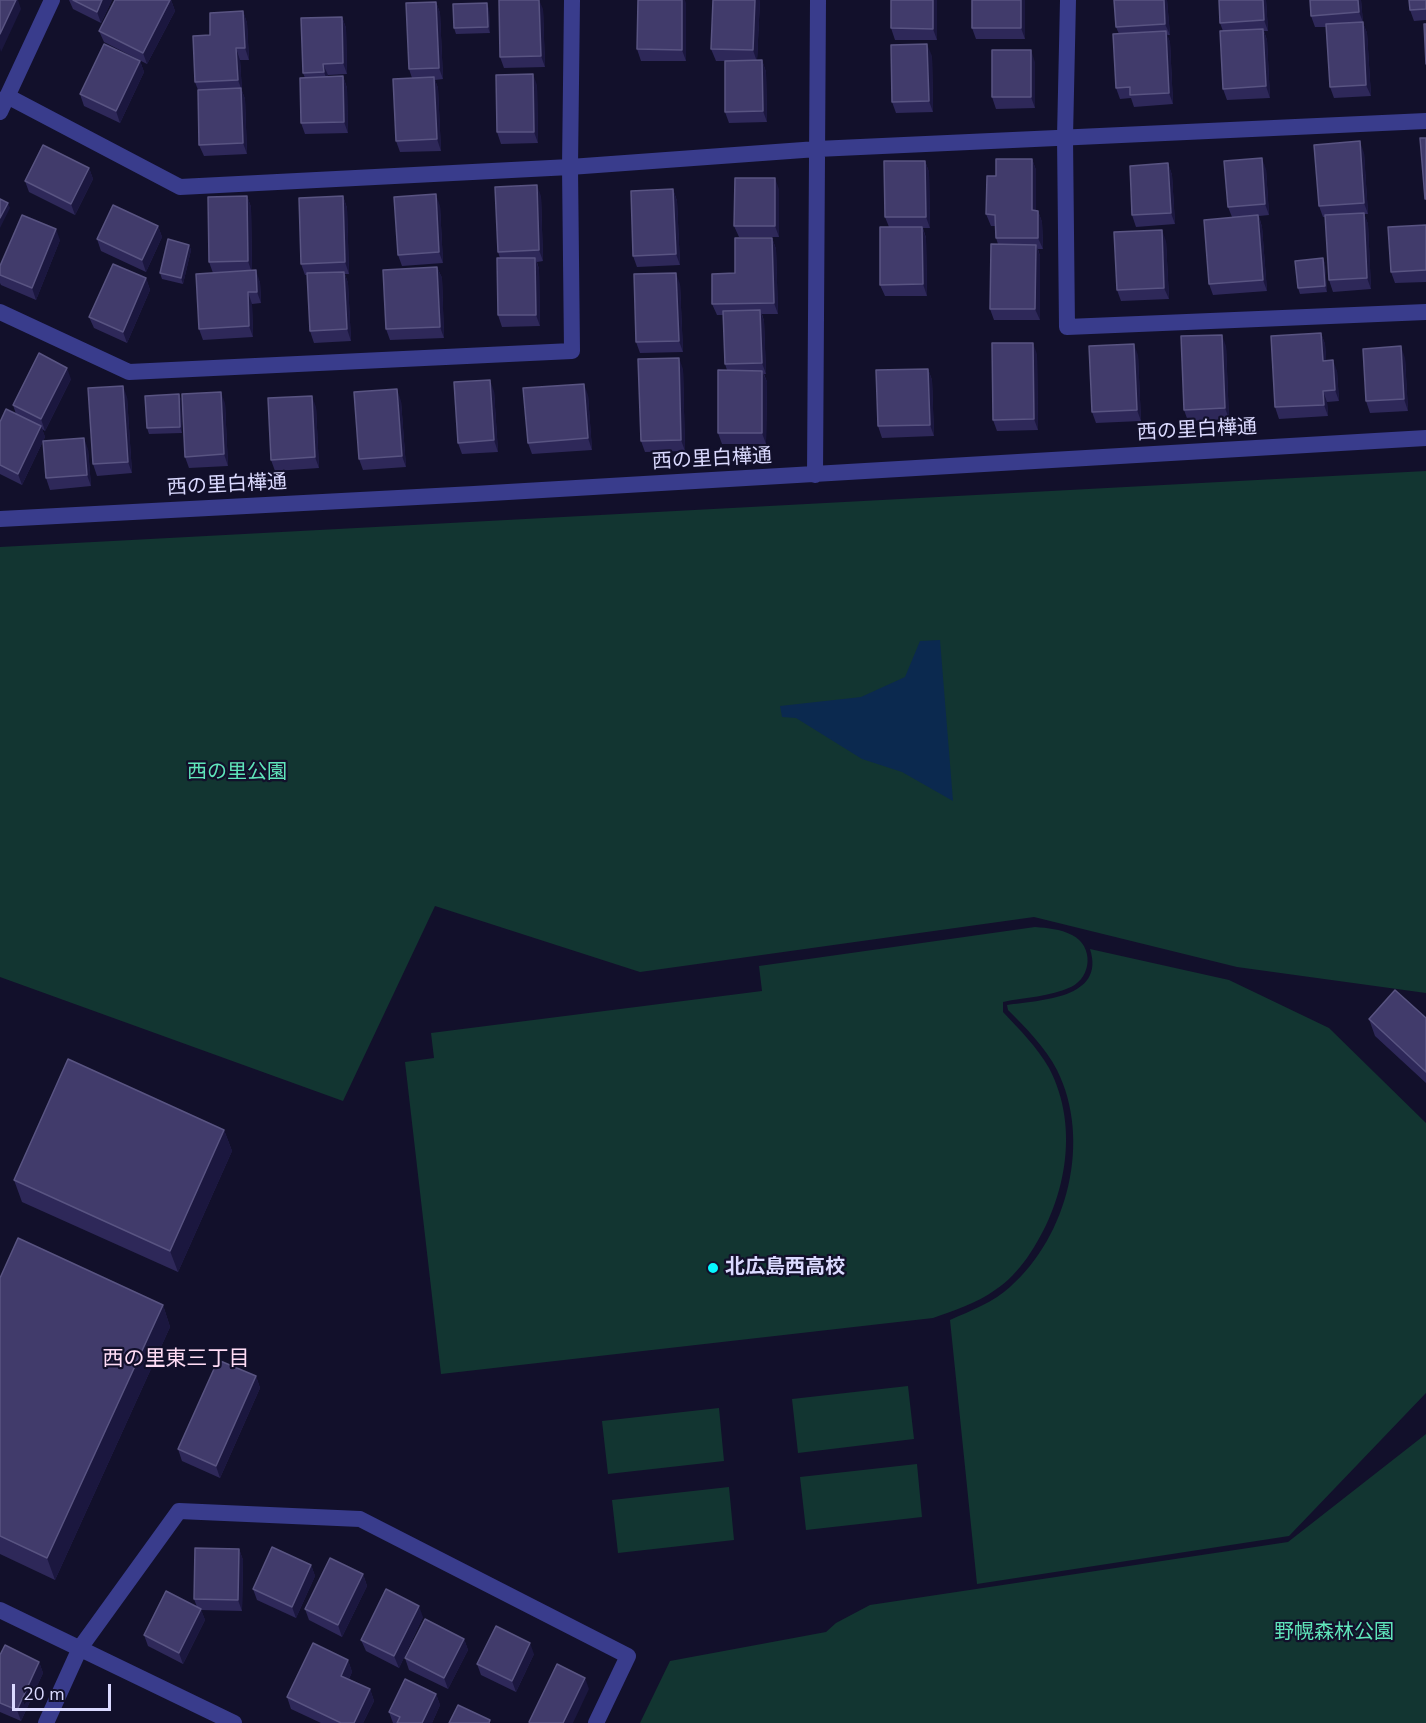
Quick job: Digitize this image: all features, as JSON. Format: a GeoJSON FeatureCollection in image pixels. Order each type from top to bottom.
{"type":"FeatureCollection","features":[{"type":"Feature","properties":{"kind":"street"},"geometry":{"type":"LineString","coordinates":[[0,112],[52,0]]}},
{"type":"Feature","properties":{"kind":"street"},"geometry":{"type":"LineString","coordinates":[[0,312],[129,372],[572,351],[570,167],[572,0]]}},
{"type":"Feature","properties":{"kind":"street"},"geometry":{"type":"LineString","coordinates":[[815,475],[818,0]]}},
{"type":"Feature","properties":{"kind":"street"},"geometry":{"type":"LineString","coordinates":[[1068,0],[1065,137],[1067,327],[1426,312]]}},
{"type":"Feature","properties":{"kind":"street"},"geometry":{"type":"LineString","coordinates":[[8,96],[180,187],[570,167],[817,149],[1426,121]]}},
{"type":"Feature","properties":{"kind":"street","name":"西の里白樺通"},"geometry":{"type":"LineString","coordinates":[[0,519],[815,475],[1426,438]]}},
{"type":"Feature","properties":{"kind":"street"},"geometry":{"type":"LineString","coordinates":[[46,1723],[81,1648],[179,1511],[360,1519],[628,1656],[596,1723]]}},
{"type":"Feature","properties":{"kind":"street"},"geometry":{"type":"LineString","coordinates":[[0,1610],[234,1723]]}},
{"type":"Feature","properties":{"kind":"green space","name":"西の里公園"},"geometry":{"type":"Polygon","coordinates":[[[1426,471],[1426,993],[1237,967],[1034,917],[640,972],[435,906],[343,1101],[0,977],[0,547],[1426,471]]]}},
{"type":"Feature","properties":{"kind":"green space"},"geometry":{"type":"Polygon","coordinates":[[[1035,927],[1049,928],[1072,935],[1084,946],[1088,961],[1083,976],[1071,987],[1046,995],[1003,1002],[1003,1012],[1034,1046],[1049,1068],[1059,1091],[1066,1141],[1064,1166],[1051,1214],[1027,1258],[1000,1287],[973,1303],[933,1318],[441,1374],[405,1062],[434,1058],[431,1033],[762,991],[759,966],[1035,927]]]}},
{"type":"Feature","properties":{"kind":"green space"},"geometry":{"type":"Polygon","coordinates":[[[1090,949],[1229,980],[1329,1028],[1426,1123],[1426,1393],[1289,1536],[977,1584],[950,1320],[989,1302],[1010,1287],[1030,1266],[1047,1241],[1060,1214],[1073,1156],[1073,1126],[1067,1097],[1057,1070],[1047,1053],[1008,1010],[1007,1005],[1052,998],[1067,994],[1079,987],[1088,978],[1092,966],[1090,949]]]}},
{"type":"Feature","properties":{"kind":"green space"},"geometry":{"type":"Polygon","coordinates":[[[908,1386],[914,1439],[798,1453],[792,1399],[908,1386]]]}},
{"type":"Feature","properties":{"kind":"green space"},"geometry":{"type":"Polygon","coordinates":[[[719,1408],[724,1461],[608,1474],[602,1421],[719,1408]]]}},
{"type":"Feature","properties":{"kind":"green space","name":"野幌森林公園"},"geometry":{"type":"Polygon","coordinates":[[[1426,1434],[1426,1723],[640,1723],[670,1661],[826,1632],[836,1623],[870,1605],[1288,1542],[1426,1434]]]}},
{"type":"Feature","properties":{"kind":"green space"},"geometry":{"type":"Polygon","coordinates":[[[917,1464],[922,1517],[806,1530],[800,1477],[917,1464]]]}},
{"type":"Feature","properties":{"kind":"green space"},"geometry":{"type":"Polygon","coordinates":[[[729,1487],[734,1540],[618,1553],[612,1500],[729,1487]]]}},
{"type":"Feature","properties":{"kind":"water"},"geometry":{"type":"Polygon","coordinates":[[[940,640],[953,801],[902,772],[862,759],[796,718],[782,717],[780,706],[861,697],[905,677],[920,641],[940,640]]]}},
{"type":"Feature","properties":{"kind":"building"},"geometry":{"type":"Polygon","coordinates":[[[0,0],[16,0],[0,34],[0,0]]]}},
{"type":"Feature","properties":{"kind":"building"},"geometry":{"type":"Polygon","coordinates":[[[73,0],[102,0],[97,12],[73,0]]]}},
{"type":"Feature","properties":{"kind":"building"},"geometry":{"type":"Polygon","coordinates":[[[115,0],[170,0],[143,53],[99,31],[115,0]]]}},
{"type":"Feature","properties":{"kind":"building"},"geometry":{"type":"Polygon","coordinates":[[[499,0],[539,0],[541,56],[500,57],[499,0]]]}},
{"type":"Feature","properties":{"kind":"building"},"geometry":{"type":"Polygon","coordinates":[[[638,0],[682,0],[682,50],[637,49],[638,0]]]}},
{"type":"Feature","properties":{"kind":"building"},"geometry":{"type":"Polygon","coordinates":[[[713,0],[755,0],[753,50],[711,49],[713,0]]]}},
{"type":"Feature","properties":{"kind":"building"},"geometry":{"type":"Polygon","coordinates":[[[891,0],[933,0],[933,29],[891,28],[891,0]]]}},
{"type":"Feature","properties":{"kind":"building"},"geometry":{"type":"Polygon","coordinates":[[[972,0],[1021,0],[1021,28],[972,28],[972,0]]]}},
{"type":"Feature","properties":{"kind":"building"},"geometry":{"type":"Polygon","coordinates":[[[1114,0],[1164,0],[1165,24],[1116,27],[1114,0]]]}},
{"type":"Feature","properties":{"kind":"building"},"geometry":{"type":"Polygon","coordinates":[[[1219,0],[1263,0],[1264,20],[1220,23],[1219,0]]]}},
{"type":"Feature","properties":{"kind":"building"},"geometry":{"type":"Polygon","coordinates":[[[1310,0],[1358,0],[1359,12],[1311,16],[1310,0]]]}},
{"type":"Feature","properties":{"kind":"building"},"geometry":{"type":"Polygon","coordinates":[[[1409,0],[1426,0],[1426,9],[1410,10],[1409,0]]]}},
{"type":"Feature","properties":{"kind":"building"},"geometry":{"type":"Polygon","coordinates":[[[436,2],[439,68],[409,69],[406,3],[436,2]]]}},
{"type":"Feature","properties":{"kind":"building"},"geometry":{"type":"Polygon","coordinates":[[[487,3],[488,27],[454,28],[453,4],[487,3]]]}},
{"type":"Feature","properties":{"kind":"building"},"geometry":{"type":"Polygon","coordinates":[[[243,11],[245,48],[236,48],[238,80],[195,82],[193,36],[210,35],[210,13],[243,11]]]}},
{"type":"Feature","properties":{"kind":"building"},"geometry":{"type":"Polygon","coordinates":[[[342,17],[343,63],[323,64],[324,72],[303,73],[301,18],[342,17]]]}},
{"type":"Feature","properties":{"kind":"building"},"geometry":{"type":"Polygon","coordinates":[[[1363,22],[1366,85],[1330,87],[1326,24],[1363,22]]]}},
{"type":"Feature","properties":{"kind":"building"},"geometry":{"type":"Polygon","coordinates":[[[1424,24],[1426,24],[1426,64],[1424,24]]]}},
{"type":"Feature","properties":{"kind":"building"},"geometry":{"type":"Polygon","coordinates":[[[1263,29],[1266,86],[1223,89],[1220,31],[1263,29]]]}},
{"type":"Feature","properties":{"kind":"building"},"geometry":{"type":"Polygon","coordinates":[[[1166,31],[1169,93],[1130,95],[1130,87],[1116,88],[1113,34],[1166,31]]]}},
{"type":"Feature","properties":{"kind":"building"},"geometry":{"type":"Polygon","coordinates":[[[104,44],[140,61],[116,111],[80,94],[104,44]]]}},
{"type":"Feature","properties":{"kind":"building"},"geometry":{"type":"Polygon","coordinates":[[[927,44],[929,101],[892,102],[891,45],[927,44]]]}},
{"type":"Feature","properties":{"kind":"building"},"geometry":{"type":"Polygon","coordinates":[[[992,50],[1031,50],[1031,97],[992,97],[992,50]]]}},
{"type":"Feature","properties":{"kind":"building"},"geometry":{"type":"Polygon","coordinates":[[[762,60],[763,111],[725,112],[725,61],[762,60]]]}},
{"type":"Feature","properties":{"kind":"building"},"geometry":{"type":"Polygon","coordinates":[[[533,74],[534,132],[497,132],[496,75],[533,74]]]}},
{"type":"Feature","properties":{"kind":"building"},"geometry":{"type":"Polygon","coordinates":[[[343,76],[344,122],[301,123],[300,78],[343,76]]]}},
{"type":"Feature","properties":{"kind":"building"},"geometry":{"type":"Polygon","coordinates":[[[434,77],[437,139],[396,141],[393,79],[434,77]]]}},
{"type":"Feature","properties":{"kind":"building"},"geometry":{"type":"Polygon","coordinates":[[[241,88],[243,143],[199,145],[198,90],[241,88]]]}},
{"type":"Feature","properties":{"kind":"building"},"geometry":{"type":"Polygon","coordinates":[[[1420,138],[1426,138],[1426,199],[1425,199],[1420,138]]]}},
{"type":"Feature","properties":{"kind":"building"},"geometry":{"type":"Polygon","coordinates":[[[1360,141],[1364,203],[1319,206],[1314,145],[1360,141]]]}},
{"type":"Feature","properties":{"kind":"building"},"geometry":{"type":"Polygon","coordinates":[[[43,145],[89,168],[71,204],[25,181],[43,145]]]}},
{"type":"Feature","properties":{"kind":"building"},"geometry":{"type":"Polygon","coordinates":[[[1262,158],[1265,204],[1228,207],[1224,161],[1262,158]]]}},
{"type":"Feature","properties":{"kind":"building"},"geometry":{"type":"Polygon","coordinates":[[[996,159],[1032,159],[1032,210],[1038,211],[1038,238],[996,238],[995,215],[986,214],[987,176],[996,176],[996,159]]]}},
{"type":"Feature","properties":{"kind":"building"},"geometry":{"type":"Polygon","coordinates":[[[884,161],[925,161],[926,217],[885,217],[884,161]]]}},
{"type":"Feature","properties":{"kind":"building"},"geometry":{"type":"Polygon","coordinates":[[[1168,163],[1171,213],[1132,215],[1130,166],[1168,163]]]}},
{"type":"Feature","properties":{"kind":"building"},"geometry":{"type":"Polygon","coordinates":[[[735,178],[775,178],[775,226],[734,226],[735,178]]]}},
{"type":"Feature","properties":{"kind":"building"},"geometry":{"type":"Polygon","coordinates":[[[537,185],[539,250],[498,252],[495,187],[537,185]]]}},
{"type":"Feature","properties":{"kind":"building"},"geometry":{"type":"Polygon","coordinates":[[[673,189],[676,254],[633,256],[631,191],[673,189]]]}},
{"type":"Feature","properties":{"kind":"building"},"geometry":{"type":"Polygon","coordinates":[[[436,194],[439,252],[398,255],[394,197],[436,194]]]}},
{"type":"Feature","properties":{"kind":"building"},"geometry":{"type":"Polygon","coordinates":[[[247,196],[248,261],[209,262],[208,197],[247,196]]]}},
{"type":"Feature","properties":{"kind":"building"},"geometry":{"type":"Polygon","coordinates":[[[343,196],[345,262],[301,264],[299,198],[343,196]]]}},
{"type":"Feature","properties":{"kind":"building"},"geometry":{"type":"Polygon","coordinates":[[[0,199],[8,203],[0,218],[0,199]]]}},
{"type":"Feature","properties":{"kind":"building"},"geometry":{"type":"Polygon","coordinates":[[[113,205],[158,226],[142,260],[97,239],[113,205]]]}},
{"type":"Feature","properties":{"kind":"building"},"geometry":{"type":"Polygon","coordinates":[[[1364,213],[1367,278],[1329,280],[1325,215],[1364,213]]]}},
{"type":"Feature","properties":{"kind":"building"},"geometry":{"type":"Polygon","coordinates":[[[22,215],[56,229],[32,288],[0,275],[0,266],[22,215]]]}},
{"type":"Feature","properties":{"kind":"building"},"geometry":{"type":"Polygon","coordinates":[[[1258,215],[1263,280],[1209,284],[1204,220],[1258,215]]]}},
{"type":"Feature","properties":{"kind":"building"},"geometry":{"type":"Polygon","coordinates":[[[1426,225],[1426,270],[1391,272],[1388,227],[1426,225]]]}},
{"type":"Feature","properties":{"kind":"building"},"geometry":{"type":"Polygon","coordinates":[[[880,227],[922,227],[923,284],[880,285],[880,227]]]}},
{"type":"Feature","properties":{"kind":"building"},"geometry":{"type":"Polygon","coordinates":[[[1162,230],[1164,288],[1117,290],[1114,232],[1162,230]]]}},
{"type":"Feature","properties":{"kind":"building"},"geometry":{"type":"Polygon","coordinates":[[[735,238],[772,238],[774,303],[712,304],[712,274],[735,273],[735,238]]]}},
{"type":"Feature","properties":{"kind":"building"},"geometry":{"type":"Polygon","coordinates":[[[168,239],[189,245],[181,278],[160,273],[168,239]]]}},
{"type":"Feature","properties":{"kind":"building"},"geometry":{"type":"Polygon","coordinates":[[[991,244],[1036,245],[1035,309],[990,309],[991,244]]]}},
{"type":"Feature","properties":{"kind":"building"},"geometry":{"type":"Polygon","coordinates":[[[497,258],[535,258],[536,315],[498,315],[497,258]]]}},
{"type":"Feature","properties":{"kind":"building"},"geometry":{"type":"Polygon","coordinates":[[[1323,258],[1325,286],[1298,288],[1295,261],[1323,258]]]}},
{"type":"Feature","properties":{"kind":"building"},"geometry":{"type":"Polygon","coordinates":[[[113,264],[146,278],[123,332],[89,317],[113,264]]]}},
{"type":"Feature","properties":{"kind":"building"},"geometry":{"type":"Polygon","coordinates":[[[437,267],[440,327],[386,329],[383,270],[437,267]]]}},
{"type":"Feature","properties":{"kind":"building"},"geometry":{"type":"Polygon","coordinates":[[[256,270],[257,292],[248,292],[249,326],[199,329],[196,274],[256,270]]]}},
{"type":"Feature","properties":{"kind":"building"},"geometry":{"type":"Polygon","coordinates":[[[344,272],[347,329],[310,331],[307,273],[344,272]]]}},
{"type":"Feature","properties":{"kind":"building"},"geometry":{"type":"Polygon","coordinates":[[[676,273],[679,341],[636,342],[634,274],[676,273]]]}},
{"type":"Feature","properties":{"kind":"building"},"geometry":{"type":"Polygon","coordinates":[[[760,310],[762,363],[725,364],[723,311],[760,310]]]}},
{"type":"Feature","properties":{"kind":"building"},"geometry":{"type":"Polygon","coordinates":[[[1321,333],[1323,361],[1333,360],[1335,390],[1323,391],[1324,405],[1275,407],[1271,336],[1321,333]]]}},
{"type":"Feature","properties":{"kind":"building"},"geometry":{"type":"Polygon","coordinates":[[[1222,335],[1225,408],[1184,410],[1181,336],[1222,335]]]}},
{"type":"Feature","properties":{"kind":"building"},"geometry":{"type":"Polygon","coordinates":[[[992,343],[1033,343],[1034,419],[993,420],[992,343]]]}},
{"type":"Feature","properties":{"kind":"building"},"geometry":{"type":"Polygon","coordinates":[[[1134,344],[1137,410],[1092,412],[1089,346],[1134,344]]]}},
{"type":"Feature","properties":{"kind":"building"},"geometry":{"type":"Polygon","coordinates":[[[1401,346],[1404,399],[1366,401],[1363,349],[1401,346]]]}},
{"type":"Feature","properties":{"kind":"building"},"geometry":{"type":"Polygon","coordinates":[[[39,353],[67,368],[41,419],[13,405],[39,353]]]}},
{"type":"Feature","properties":{"kind":"building"},"geometry":{"type":"Polygon","coordinates":[[[679,358],[681,440],[641,441],[638,359],[679,358]]]}},
{"type":"Feature","properties":{"kind":"building"},"geometry":{"type":"Polygon","coordinates":[[[928,369],[930,425],[878,426],[876,370],[928,369]]]}},
{"type":"Feature","properties":{"kind":"building"},"geometry":{"type":"Polygon","coordinates":[[[718,370],[762,371],[762,433],[718,433],[718,370]]]}},
{"type":"Feature","properties":{"kind":"building"},"geometry":{"type":"Polygon","coordinates":[[[490,380],[494,440],[458,443],[454,382],[490,380]]]}},
{"type":"Feature","properties":{"kind":"building"},"geometry":{"type":"Polygon","coordinates":[[[584,384],[588,438],[528,443],[523,388],[584,384]]]}},
{"type":"Feature","properties":{"kind":"building"},"geometry":{"type":"Polygon","coordinates":[[[123,386],[128,462],[93,464],[88,388],[123,386]]]}},
{"type":"Feature","properties":{"kind":"building"},"geometry":{"type":"Polygon","coordinates":[[[397,389],[402,456],[359,459],[354,392],[397,389]]]}},
{"type":"Feature","properties":{"kind":"building"},"geometry":{"type":"Polygon","coordinates":[[[221,392],[224,454],[185,457],[182,394],[221,392]]]}},
{"type":"Feature","properties":{"kind":"building"},"geometry":{"type":"Polygon","coordinates":[[[179,394],[180,427],[147,428],[145,396],[179,394]]]}},
{"type":"Feature","properties":{"kind":"building"},"geometry":{"type":"Polygon","coordinates":[[[312,396],[315,457],[271,460],[268,398],[312,396]]]}},
{"type":"Feature","properties":{"kind":"building"},"geometry":{"type":"Polygon","coordinates":[[[6,409],[41,426],[18,474],[0,465],[0,422],[6,409]]]}},
{"type":"Feature","properties":{"kind":"building"},"geometry":{"type":"Polygon","coordinates":[[[84,438],[87,475],[46,478],[43,441],[84,438]]]}},
{"type":"Feature","properties":{"kind":"building"},"geometry":{"type":"Polygon","coordinates":[[[1395,990],[1426,1018],[1426,1072],[1369,1019],[1395,990]]]}},
{"type":"Feature","properties":{"kind":"building"},"geometry":{"type":"Polygon","coordinates":[[[68,1059],[224,1130],[170,1251],[14,1180],[68,1059]]]}},
{"type":"Feature","properties":{"kind":"building"},"geometry":{"type":"Polygon","coordinates":[[[18,1238],[163,1305],[47,1558],[0,1536],[0,1278],[18,1238]]]}},
{"type":"Feature","properties":{"kind":"building"},"geometry":{"type":"Polygon","coordinates":[[[218,1360],[256,1376],[216,1466],[178,1449],[218,1360]]]}},
{"type":"Feature","properties":{"kind":"building"},"geometry":{"type":"Polygon","coordinates":[[[272,1547],[311,1565],[292,1607],[253,1589],[272,1547]]]}},
{"type":"Feature","properties":{"kind":"building"},"geometry":{"type":"Polygon","coordinates":[[[195,1548],[239,1549],[238,1600],[194,1599],[195,1548]]]}},
{"type":"Feature","properties":{"kind":"building"},"geometry":{"type":"Polygon","coordinates":[[[330,1558],[363,1574],[338,1625],[305,1609],[330,1558]]]}},
{"type":"Feature","properties":{"kind":"building"},"geometry":{"type":"Polygon","coordinates":[[[386,1589],[419,1606],[394,1656],[361,1640],[386,1589]]]}},
{"type":"Feature","properties":{"kind":"building"},"geometry":{"type":"Polygon","coordinates":[[[166,1591],[201,1609],[179,1653],[144,1635],[166,1591]]]}},
{"type":"Feature","properties":{"kind":"building"},"geometry":{"type":"Polygon","coordinates":[[[425,1619],[464,1639],[444,1678],[405,1658],[425,1619]]]}},
{"type":"Feature","properties":{"kind":"building"},"geometry":{"type":"Polygon","coordinates":[[[496,1626],[530,1643],[512,1681],[477,1664],[496,1626]]]}},
{"type":"Feature","properties":{"kind":"building"},"geometry":{"type":"Polygon","coordinates":[[[313,1643],[348,1660],[341,1676],[370,1689],[354,1723],[341,1723],[287,1697],[313,1643]]]}},
{"type":"Feature","properties":{"kind":"building"},"geometry":{"type":"Polygon","coordinates":[[[5,1645],[39,1662],[17,1710],[0,1703],[0,1655],[5,1645]]]}},
{"type":"Feature","properties":{"kind":"building"},"geometry":{"type":"Polygon","coordinates":[[[557,1664],[585,1678],[563,1723],[530,1723],[529,1722],[557,1664]]]}},
{"type":"Feature","properties":{"kind":"building"},"geometry":{"type":"Polygon","coordinates":[[[405,1679],[436,1694],[422,1723],[397,1723],[400,1717],[389,1712],[405,1679]]]}},
{"type":"Feature","properties":{"kind":"building"},"geometry":{"type":"Polygon","coordinates":[[[458,1705],[490,1720],[489,1723],[449,1723],[458,1705]]]}},
{"type":"Feature","properties":{"kind":"place","name":"北広島西高校"},"geometry":{"type":"Point","coordinates":[713,1268]}},
{"type":"Feature","properties":{"kind":"district","name":"西の里東三丁目"},"geometry":{"type":"Point","coordinates":[176,1360]}}]}
